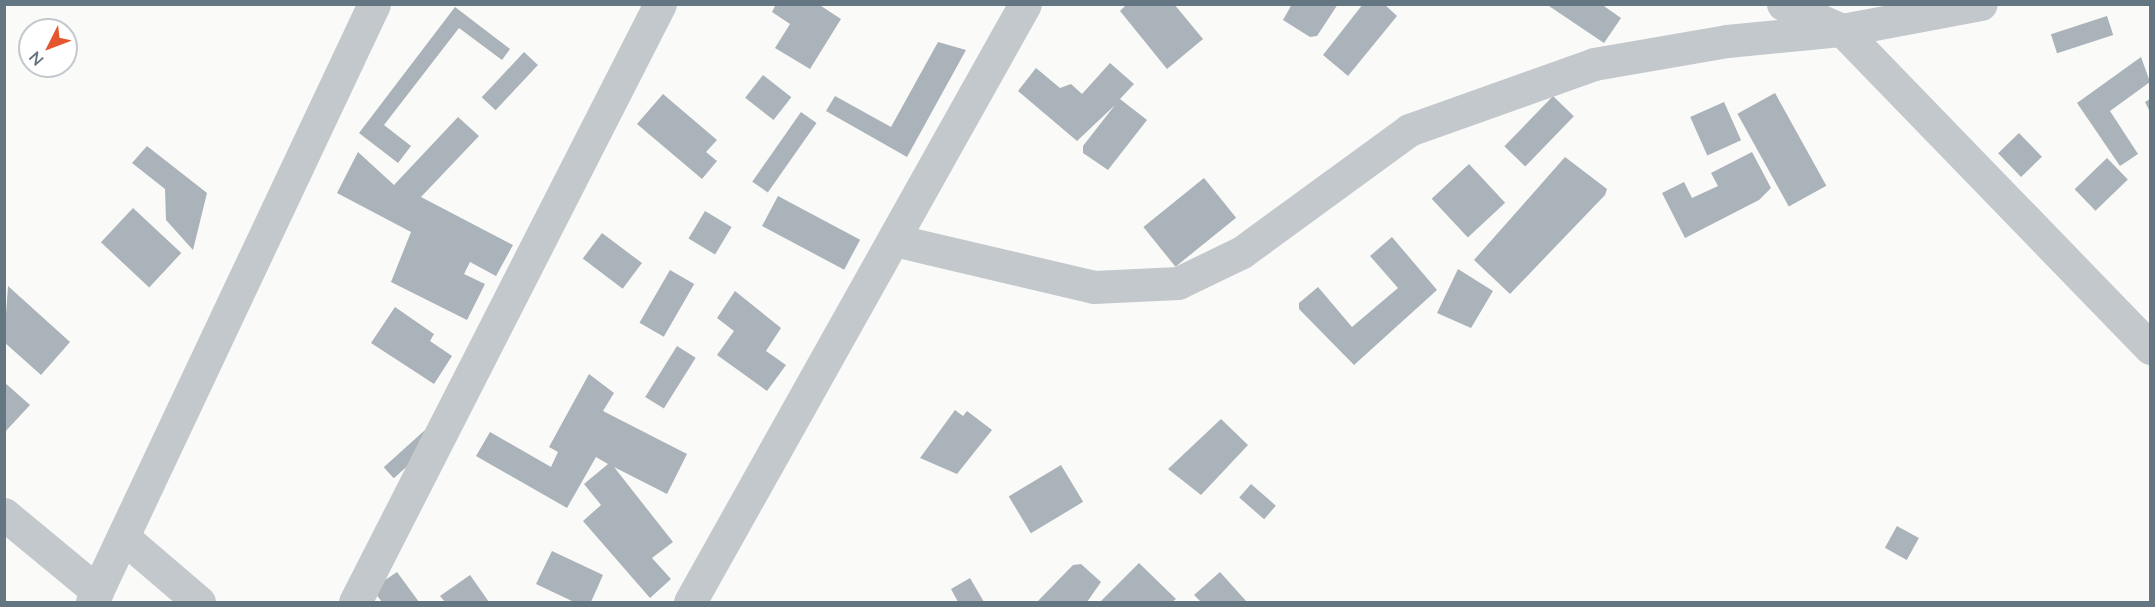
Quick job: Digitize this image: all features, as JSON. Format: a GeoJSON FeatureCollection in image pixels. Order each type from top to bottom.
{"type":"FeatureCollection","features":[{"type":"Feature","properties":{"kind":"street"},"geometry":{"type":"LineString","coordinates":[[4,514],[95,597],[374,4]]}},
{"type":"Feature","properties":{"kind":"street"},"geometry":{"type":"LineString","coordinates":[[355,603],[660,4]]}},
{"type":"Feature","properties":{"kind":"street"},"geometry":{"type":"LineString","coordinates":[[690,603],[1025,4]]}},
{"type":"Feature","properties":{"kind":"street"},"geometry":{"type":"LineString","coordinates":[[1783,4],[1842,30],[2151,348]]}},
{"type":"Feature","properties":{"kind":"street"},"geometry":{"type":"LineString","coordinates":[[894,240],[1094,287],[1178,283],[1242,252],[1409,130],[1594,64],[1717,42],[1842,30],[1981,4]]}},
{"type":"Feature","properties":{"kind":"street"},"geometry":{"type":"LineString","coordinates":[[123,537],[199,603]]}},
{"type":"Feature","properties":{"kind":"building"},"geometry":{"type":"Polygon","coordinates":[[[776,4],[818,4],[841,19],[810,69],[775,48],[790,24],[772,12],[776,4]]]}},
{"type":"Feature","properties":{"kind":"building"},"geometry":{"type":"Polygon","coordinates":[[[1127,4],[1174,4],[1203,39],[1167,69],[1120,11],[1127,4]]]}},
{"type":"Feature","properties":{"kind":"building"},"geometry":{"type":"Polygon","coordinates":[[[1292,4],[1338,4],[1317,36],[1310,37],[1283,20],[1292,4]]]}},
{"type":"Feature","properties":{"kind":"building"},"geometry":{"type":"Polygon","coordinates":[[[1363,4],[1384,4],[1397,16],[1348,76],[1323,55],[1363,4]]]}},
{"type":"Feature","properties":{"kind":"building"},"geometry":{"type":"Polygon","coordinates":[[[1546,4],[1601,4],[1621,18],[1604,43],[1546,4]]]}},
{"type":"Feature","properties":{"kind":"building"},"geometry":{"type":"Polygon","coordinates":[[[455,7],[510,49],[502,60],[459,28],[384,125],[411,146],[398,163],[359,133],[455,7]]]}},
{"type":"Feature","properties":{"kind":"building"},"geometry":{"type":"Polygon","coordinates":[[[2107,16],[2113,35],[2057,53],[2051,34],[2107,16]]]}},
{"type":"Feature","properties":{"kind":"building"},"geometry":{"type":"Polygon","coordinates":[[[938,42],[966,50],[907,157],[826,111],[835,96],[891,127],[938,42]]]}},
{"type":"Feature","properties":{"kind":"building"},"geometry":{"type":"Polygon","coordinates":[[[524,52],[538,65],[496,110],[482,97],[524,52]]]}},
{"type":"Feature","properties":{"kind":"building"},"geometry":{"type":"Polygon","coordinates":[[[2141,57],[2150,82],[2110,111],[2138,154],[2120,166],[2077,103],[2141,57]]]}},
{"type":"Feature","properties":{"kind":"building"},"geometry":{"type":"Polygon","coordinates":[[[1110,63],[1134,84],[1120,99],[1147,120],[1108,170],[1083,153],[1083,146],[1115,105],[1077,141],[1018,91],[1036,68],[1060,88],[1071,84],[1082,94],[1110,63]]]}},
{"type":"Feature","properties":{"kind":"building"},"geometry":{"type":"Polygon","coordinates":[[[763,75],[791,97],[774,120],[745,98],[763,75]]]}},
{"type":"Feature","properties":{"kind":"building"},"geometry":{"type":"Polygon","coordinates":[[[1775,93],[1826,186],[1789,207],[1737,114],[1775,93]]]}},
{"type":"Feature","properties":{"kind":"building"},"geometry":{"type":"Polygon","coordinates":[[[663,94],[717,140],[706,152],[717,161],[702,179],[637,124],[663,94]]]}},
{"type":"Feature","properties":{"kind":"building"},"geometry":{"type":"Polygon","coordinates":[[[1553,96],[1574,116],[1525,166],[1504,146],[1553,96]]]}},
{"type":"Feature","properties":{"kind":"building"},"geometry":{"type":"Polygon","coordinates":[[[2150,99],[2150,112],[2145,102],[2150,99]]]}},
{"type":"Feature","properties":{"kind":"building"},"geometry":{"type":"Polygon","coordinates":[[[1724,102],[1741,140],[1707,155],[1690,117],[1724,102]]]}},
{"type":"Feature","properties":{"kind":"building"},"geometry":{"type":"Polygon","coordinates":[[[801,112],[817,123],[768,193],[752,182],[801,112]]]}},
{"type":"Feature","properties":{"kind":"building"},"geometry":{"type":"Polygon","coordinates":[[[458,117],[479,136],[421,197],[513,245],[496,276],[470,262],[464,274],[485,284],[467,320],[391,282],[411,232],[337,193],[358,152],[394,185],[458,117]]]}},
{"type":"Feature","properties":{"kind":"building"},"geometry":{"type":"Polygon","coordinates":[[[2019,133],[2042,157],[2021,177],[1998,153],[2019,133]]]}},
{"type":"Feature","properties":{"kind":"building"},"geometry":{"type":"Polygon","coordinates":[[[147,146],[207,193],[193,250],[166,220],[165,189],[132,163],[147,146]]]}},
{"type":"Feature","properties":{"kind":"building"},"geometry":{"type":"Polygon","coordinates":[[[1752,152],[1771,188],[1759,200],[1685,238],[1662,193],[1684,182],[1692,198],[1718,186],[1711,173],[1752,152]]]}},
{"type":"Feature","properties":{"kind":"building"},"geometry":{"type":"Polygon","coordinates":[[[1565,157],[1607,189],[1605,195],[1510,294],[1474,260],[1565,157]]]}},
{"type":"Feature","properties":{"kind":"building"},"geometry":{"type":"Polygon","coordinates":[[[2107,158],[2128,180],[2095,211],[2075,189],[2107,158]]]}},
{"type":"Feature","properties":{"kind":"building"},"geometry":{"type":"Polygon","coordinates":[[[1469,164],[1505,203],[1468,238],[1432,199],[1469,164]]]}},
{"type":"Feature","properties":{"kind":"building"},"geometry":{"type":"Polygon","coordinates":[[[1204,178],[1236,218],[1175,267],[1143,227],[1204,178]]]}},
{"type":"Feature","properties":{"kind":"building"},"geometry":{"type":"Polygon","coordinates":[[[778,196],[860,240],[844,270],[762,226],[778,196]]]}},
{"type":"Feature","properties":{"kind":"building"},"geometry":{"type":"Polygon","coordinates":[[[133,208],[181,253],[149,287],[101,242],[133,208]]]}},
{"type":"Feature","properties":{"kind":"building"},"geometry":{"type":"Polygon","coordinates":[[[705,211],[732,227],[715,254],[689,238],[705,211]]]}},
{"type":"Feature","properties":{"kind":"building"},"geometry":{"type":"Polygon","coordinates":[[[602,233],[642,263],[623,289],[583,259],[602,233]]]}},
{"type":"Feature","properties":{"kind":"building"},"geometry":{"type":"Polygon","coordinates":[[[1392,237],[1437,290],[1354,365],[1299,309],[1299,303],[1318,287],[1352,327],[1398,288],[1370,256],[1392,237]]]}},
{"type":"Feature","properties":{"kind":"building"},"geometry":{"type":"Polygon","coordinates":[[[1458,269],[1493,291],[1471,328],[1437,313],[1458,269]]]}},
{"type":"Feature","properties":{"kind":"building"},"geometry":{"type":"Polygon","coordinates":[[[670,270],[694,284],[664,337],[640,323],[670,270]]]}},
{"type":"Feature","properties":{"kind":"building"},"geometry":{"type":"Polygon","coordinates":[[[8,286],[70,342],[41,375],[4,342],[8,286]]]}},
{"type":"Feature","properties":{"kind":"building"},"geometry":{"type":"Polygon","coordinates":[[[735,291],[781,328],[766,351],[786,365],[767,391],[717,355],[734,331],[717,318],[735,291]]]}},
{"type":"Feature","properties":{"kind":"building"},"geometry":{"type":"Polygon","coordinates":[[[395,307],[434,334],[430,341],[452,356],[434,384],[371,343],[395,307]]]}},
{"type":"Feature","properties":{"kind":"building"},"geometry":{"type":"Polygon","coordinates":[[[677,346],[696,358],[664,409],[645,397],[677,346]]]}},
{"type":"Feature","properties":{"kind":"building"},"geometry":{"type":"Polygon","coordinates":[[[589,374],[614,393],[603,411],[687,454],[667,494],[614,467],[673,542],[652,558],[671,579],[650,598],[583,521],[601,505],[584,484],[608,464],[596,457],[567,508],[476,456],[490,432],[551,467],[558,452],[549,447],[589,374]]]}},
{"type":"Feature","properties":{"kind":"building"},"geometry":{"type":"Polygon","coordinates":[[[4,382],[30,405],[4,433],[4,382]]]}},
{"type":"Feature","properties":{"kind":"building"},"geometry":{"type":"Polygon","coordinates":[[[955,410],[963,416],[967,411],[992,430],[957,474],[920,458],[955,410]]]}},
{"type":"Feature","properties":{"kind":"building"},"geometry":{"type":"Polygon","coordinates":[[[1221,419],[1248,445],[1201,495],[1168,469],[1221,419]]]}},
{"type":"Feature","properties":{"kind":"building"},"geometry":{"type":"Polygon","coordinates":[[[435,421],[445,432],[394,478],[384,467],[435,421]]]}},
{"type":"Feature","properties":{"kind":"building"},"geometry":{"type":"Polygon","coordinates":[[[1061,465],[1083,502],[1031,533],[1009,496],[1061,465]]]}},
{"type":"Feature","properties":{"kind":"building"},"geometry":{"type":"Polygon","coordinates":[[[1251,484],[1276,506],[1264,519],[1239,498],[1251,484]]]}},
{"type":"Feature","properties":{"kind":"building"},"geometry":{"type":"Polygon","coordinates":[[[1897,526],[1919,538],[1907,560],[1885,548],[1897,526]]]}},
{"type":"Feature","properties":{"kind":"building"},"geometry":{"type":"Polygon","coordinates":[[[552,551],[603,575],[591,602],[574,602],[536,584],[552,551]]]}},
{"type":"Feature","properties":{"kind":"building"},"geometry":{"type":"Polygon","coordinates":[[[1139,563],[1176,599],[1172,602],[1100,602],[1139,563]]]}},
{"type":"Feature","properties":{"kind":"building"},"geometry":{"type":"Polygon","coordinates":[[[1081,564],[1101,582],[1087,602],[1037,602],[1073,565],[1081,564]]]}},
{"type":"Feature","properties":{"kind":"building"},"geometry":{"type":"Polygon","coordinates":[[[397,572],[419,602],[382,602],[372,589],[397,572]]]}},
{"type":"Feature","properties":{"kind":"building"},"geometry":{"type":"Polygon","coordinates":[[[1220,572],[1247,602],[1201,602],[1194,595],[1220,572]]]}},
{"type":"Feature","properties":{"kind":"building"},"geometry":{"type":"Polygon","coordinates":[[[470,575],[489,602],[445,602],[440,596],[470,575]]]}},
{"type":"Feature","properties":{"kind":"building"},"geometry":{"type":"Polygon","coordinates":[[[970,578],[984,602],[958,602],[951,589],[970,578]]]}}]}
